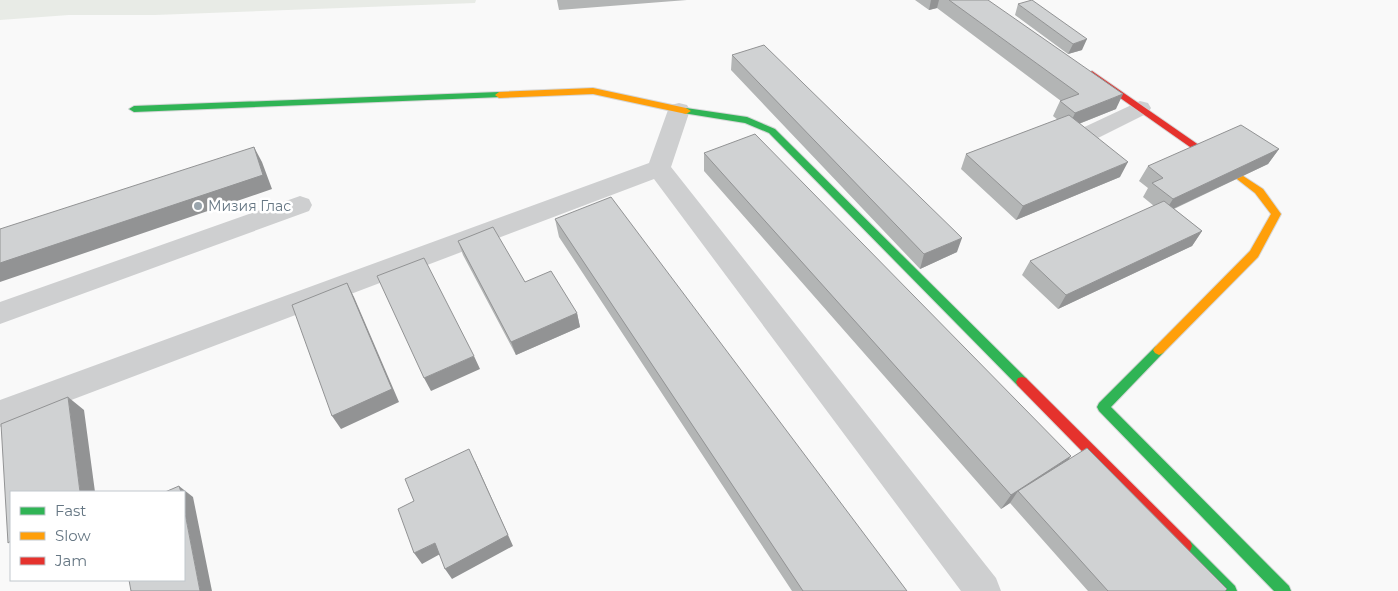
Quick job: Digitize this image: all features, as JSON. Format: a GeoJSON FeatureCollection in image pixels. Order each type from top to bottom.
{"type":"FeatureCollection","features":[{"type":"Feature","properties":{"kind":"street"},"geometry":{"type":"LineString","coordinates":[[1085,70],[1203,152]]}},
{"type":"Feature","properties":{"kind":"street"},"geometry":{"type":"LineString","coordinates":[[134,109],[593,91],[679,110],[747,120],[772,131],[1230,591]]}},
{"type":"Feature","properties":{"kind":"street"},"geometry":{"type":"LineString","coordinates":[[1086,135],[1140,108]]}},
{"type":"Feature","properties":{"kind":"street"},"geometry":{"type":"LineString","coordinates":[[659,168],[679,110]]}},
{"type":"Feature","properties":{"kind":"street"},"geometry":{"type":"LineString","coordinates":[[0,414],[659,168]]}},
{"type":"Feature","properties":{"kind":"street"},"geometry":{"type":"LineString","coordinates":[[659,168],[983,591]]}},
{"type":"Feature","properties":{"kind":"street"},"geometry":{"type":"LineString","coordinates":[[1240,178],[1259,190],[1276,214],[1254,254],[1103,408],[1284,591]]}},
{"type":"Feature","properties":{"kind":"street"},"geometry":{"type":"LineString","coordinates":[[0,313],[300,205]]}},
{"type":"Feature","properties":{"kind":"shaded area"},"geometry":{"type":"Polygon","coordinates":[[[0,0],[476,0],[475,3],[155,15],[69,15],[0,20],[0,0]]]}},
{"type":"Feature","properties":{"kind":"building"},"geometry":{"type":"Polygon","coordinates":[[[949,0],[988,0],[1123,94],[1075,113],[1060,101],[1079,94],[949,0]]]}},
{"type":"Feature","properties":{"kind":"building"},"geometry":{"type":"Polygon","coordinates":[[[1032,0],[1087,39],[1073,44],[1018,4],[1032,0]]]}},
{"type":"Feature","properties":{"kind":"building"},"geometry":{"type":"Polygon","coordinates":[[[764,45],[962,238],[924,254],[732,55],[764,45]]]}},
{"type":"Feature","properties":{"kind":"building"},"geometry":{"type":"Polygon","coordinates":[[[1069,115],[1128,162],[1023,206],[966,154],[1069,115]]]}},
{"type":"Feature","properties":{"kind":"building"},"geometry":{"type":"Polygon","coordinates":[[[1241,125],[1279,149],[1173,199],[1152,183],[1163,178],[1148,166],[1241,125]]]}},
{"type":"Feature","properties":{"kind":"building"},"geometry":{"type":"Polygon","coordinates":[[[755,134],[1071,456],[1011,495],[704,153],[755,134]]]}},
{"type":"Feature","properties":{"kind":"building"},"geometry":{"type":"Polygon","coordinates":[[[254,147],[263,175],[0,263],[0,229],[254,147]]]}},
{"type":"Feature","properties":{"kind":"building"},"geometry":{"type":"Polygon","coordinates":[[[611,197],[907,591],[803,591],[555,219],[611,197]]]}},
{"type":"Feature","properties":{"kind":"building"},"geometry":{"type":"Polygon","coordinates":[[[1164,201],[1202,231],[1066,295],[1030,261],[1164,201]]]}},
{"type":"Feature","properties":{"kind":"building"},"geometry":{"type":"Polygon","coordinates":[[[493,227],[525,282],[551,271],[577,313],[511,342],[458,241],[493,227]]]}},
{"type":"Feature","properties":{"kind":"building"},"geometry":{"type":"Polygon","coordinates":[[[424,258],[474,356],[424,378],[377,276],[424,258]]]}},
{"type":"Feature","properties":{"kind":"building"},"geometry":{"type":"Polygon","coordinates":[[[347,283],[392,389],[332,416],[292,305],[347,283]]]}},
{"type":"Feature","properties":{"kind":"building"},"geometry":{"type":"Polygon","coordinates":[[[68,397],[80,491],[10,491],[10,542],[8,543],[1,424],[68,397]]]}},
{"type":"Feature","properties":{"kind":"building"},"geometry":{"type":"Polygon","coordinates":[[[1087,448],[1227,589],[1225,591],[1108,591],[1018,491],[1087,448]]]}},
{"type":"Feature","properties":{"kind":"building"},"geometry":{"type":"Polygon","coordinates":[[[469,449],[508,535],[445,569],[435,543],[414,553],[398,509],[414,501],[405,479],[469,449]]]}},
{"type":"Feature","properties":{"kind":"building"},"geometry":{"type":"Polygon","coordinates":[[[179,486],[181,491],[167,491],[179,486]]]}},
{"type":"Feature","properties":{"kind":"building"},"geometry":{"type":"Polygon","coordinates":[[[185,513],[200,591],[131,591],[129,581],[185,581],[185,513]]]}},
{"type":"Feature","properties":{"kind":"traffic: fast"},"geometry":{"type":"LineString","coordinates":[[134,109],[499,95]]}},
{"type":"Feature","properties":{"kind":"traffic: fast"},"geometry":{"type":"LineString","coordinates":[[686,111],[747,120],[772,131],[1022,382]]}},
{"type":"Feature","properties":{"kind":"traffic: fast"},"geometry":{"type":"LineString","coordinates":[[1159,350],[1103,407],[1284,591]]}},
{"type":"Feature","properties":{"kind":"traffic: fast"},"geometry":{"type":"LineString","coordinates":[[1185,546],[1230,591]]}},
{"type":"Feature","properties":{"kind":"traffic: slow"},"geometry":{"type":"LineString","coordinates":[[499,95],[593,91],[686,111]]}},
{"type":"Feature","properties":{"kind":"traffic: slow"},"geometry":{"type":"LineString","coordinates":[[1159,350],[1254,254],[1276,214],[1259,191],[1240,177]]}},
{"type":"Feature","properties":{"kind":"traffic: jam"},"geometry":{"type":"LineString","coordinates":[[1092,74],[1203,152]]}},
{"type":"Feature","properties":{"kind":"traffic: jam"},"geometry":{"type":"LineString","coordinates":[[1022,382],[1185,546]]}},
{"type":"Feature","properties":{"kind":"place","name":"Мизия Глас"},"geometry":{"type":"Point","coordinates":[198,206]}}]}
